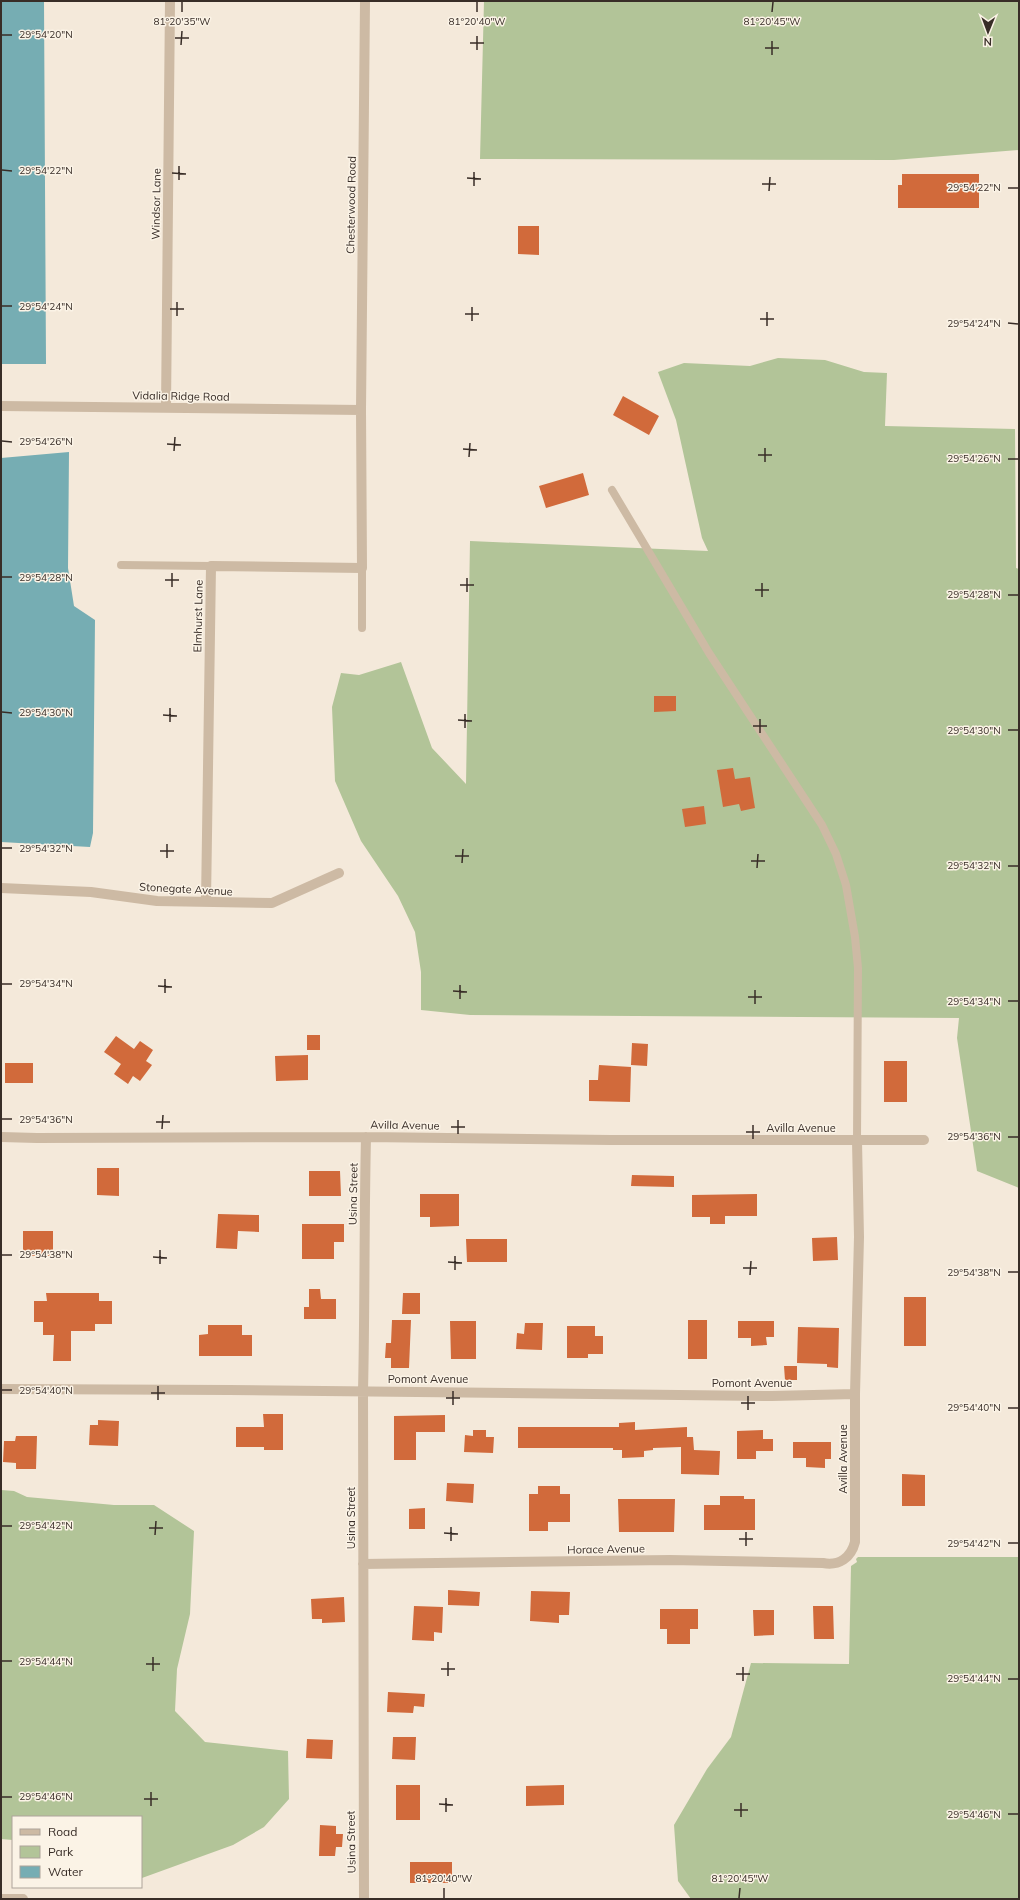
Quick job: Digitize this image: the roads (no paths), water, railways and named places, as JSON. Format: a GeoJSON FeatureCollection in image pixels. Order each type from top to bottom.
{"type":"FeatureCollection","features":[{"type":"Feature","properties":{"kind":"street","name":"Windsor Lane"},"geometry":{"type":"LineString","coordinates":[[166,408],[170,1]]}},
{"type":"Feature","properties":{"kind":"street","name":"Chesterwood Road"},"geometry":{"type":"LineString","coordinates":[[361,410],[365,1]]}},
{"type":"Feature","properties":{"kind":"street","name":"Vidalia Ridge Road"},"geometry":{"type":"LineString","coordinates":[[1,406],[361,410]]}},
{"type":"Feature","properties":{"kind":"street"},"geometry":{"type":"LineString","coordinates":[[361,410],[362,568]]}},
{"type":"Feature","properties":{"kind":"street","name":"Elmhurst Lane"},"geometry":{"type":"LineString","coordinates":[[206,902],[211,566],[362,568]]}},
{"type":"Feature","properties":{"kind":"street","name":"Stonegate Avenue"},"geometry":{"type":"LineString","coordinates":[[1,888],[91,892],[157,902],[272,904],[339,874]]}},
{"type":"Feature","properties":{"kind":"street","name":"Avilla Avenue"},"geometry":{"type":"LineString","coordinates":[[1,1137],[366,1137],[857,1141],[924,1140]]}},
{"type":"Feature","properties":{"kind":"street","name":"Usina Street"},"geometry":{"type":"LineString","coordinates":[[364,1899],[363,1391],[366,1137]]}},
{"type":"Feature","properties":{"kind":"street","name":"Avilla Avenue"},"geometry":{"type":"LineString","coordinates":[[847,1558],[854,1549],[856,1542],[855,1394],[859,1236],[857,1141]]}},
{"type":"Feature","properties":{"kind":"street","name":"Pomont Avenue"},"geometry":{"type":"LineString","coordinates":[[1,1389],[363,1391],[764,1396],[855,1394]]}},
{"type":"Feature","properties":{"kind":"street","name":"Horace Avenue"},"geometry":{"type":"LineString","coordinates":[[363,1564],[670,1560],[823,1562],[830,1564],[841,1562],[847,1558]]}},
{"type":"Feature","properties":{"kind":"street"},"geometry":{"type":"LineString","coordinates":[[1,1899],[23,1899]]}},
{"type":"Feature","properties":{"kind":"lane"},"geometry":{"type":"LineString","coordinates":[[612,490],[709,652],[822,825],[836,854],[846,885],[855,937],[858,968],[857,1141]]}},
{"type":"Feature","properties":{"kind":"lane"},"geometry":{"type":"LineString","coordinates":[[121,565],[211,566]]}},
{"type":"Feature","properties":{"kind":"lane"},"geometry":{"type":"LineString","coordinates":[[362,568],[362,628]]}},
{"type":"Feature","properties":{"kind":"water"},"geometry":{"type":"Polygon","coordinates":[[[1,1],[44,1],[46,364],[1,364],[1,1]]]}},
{"type":"Feature","properties":{"kind":"water"},"geometry":{"type":"Polygon","coordinates":[[[69,452],[68,568],[74,606],[95,620],[93,833],[90,847],[1,842],[1,458],[69,452]]]}}]}
